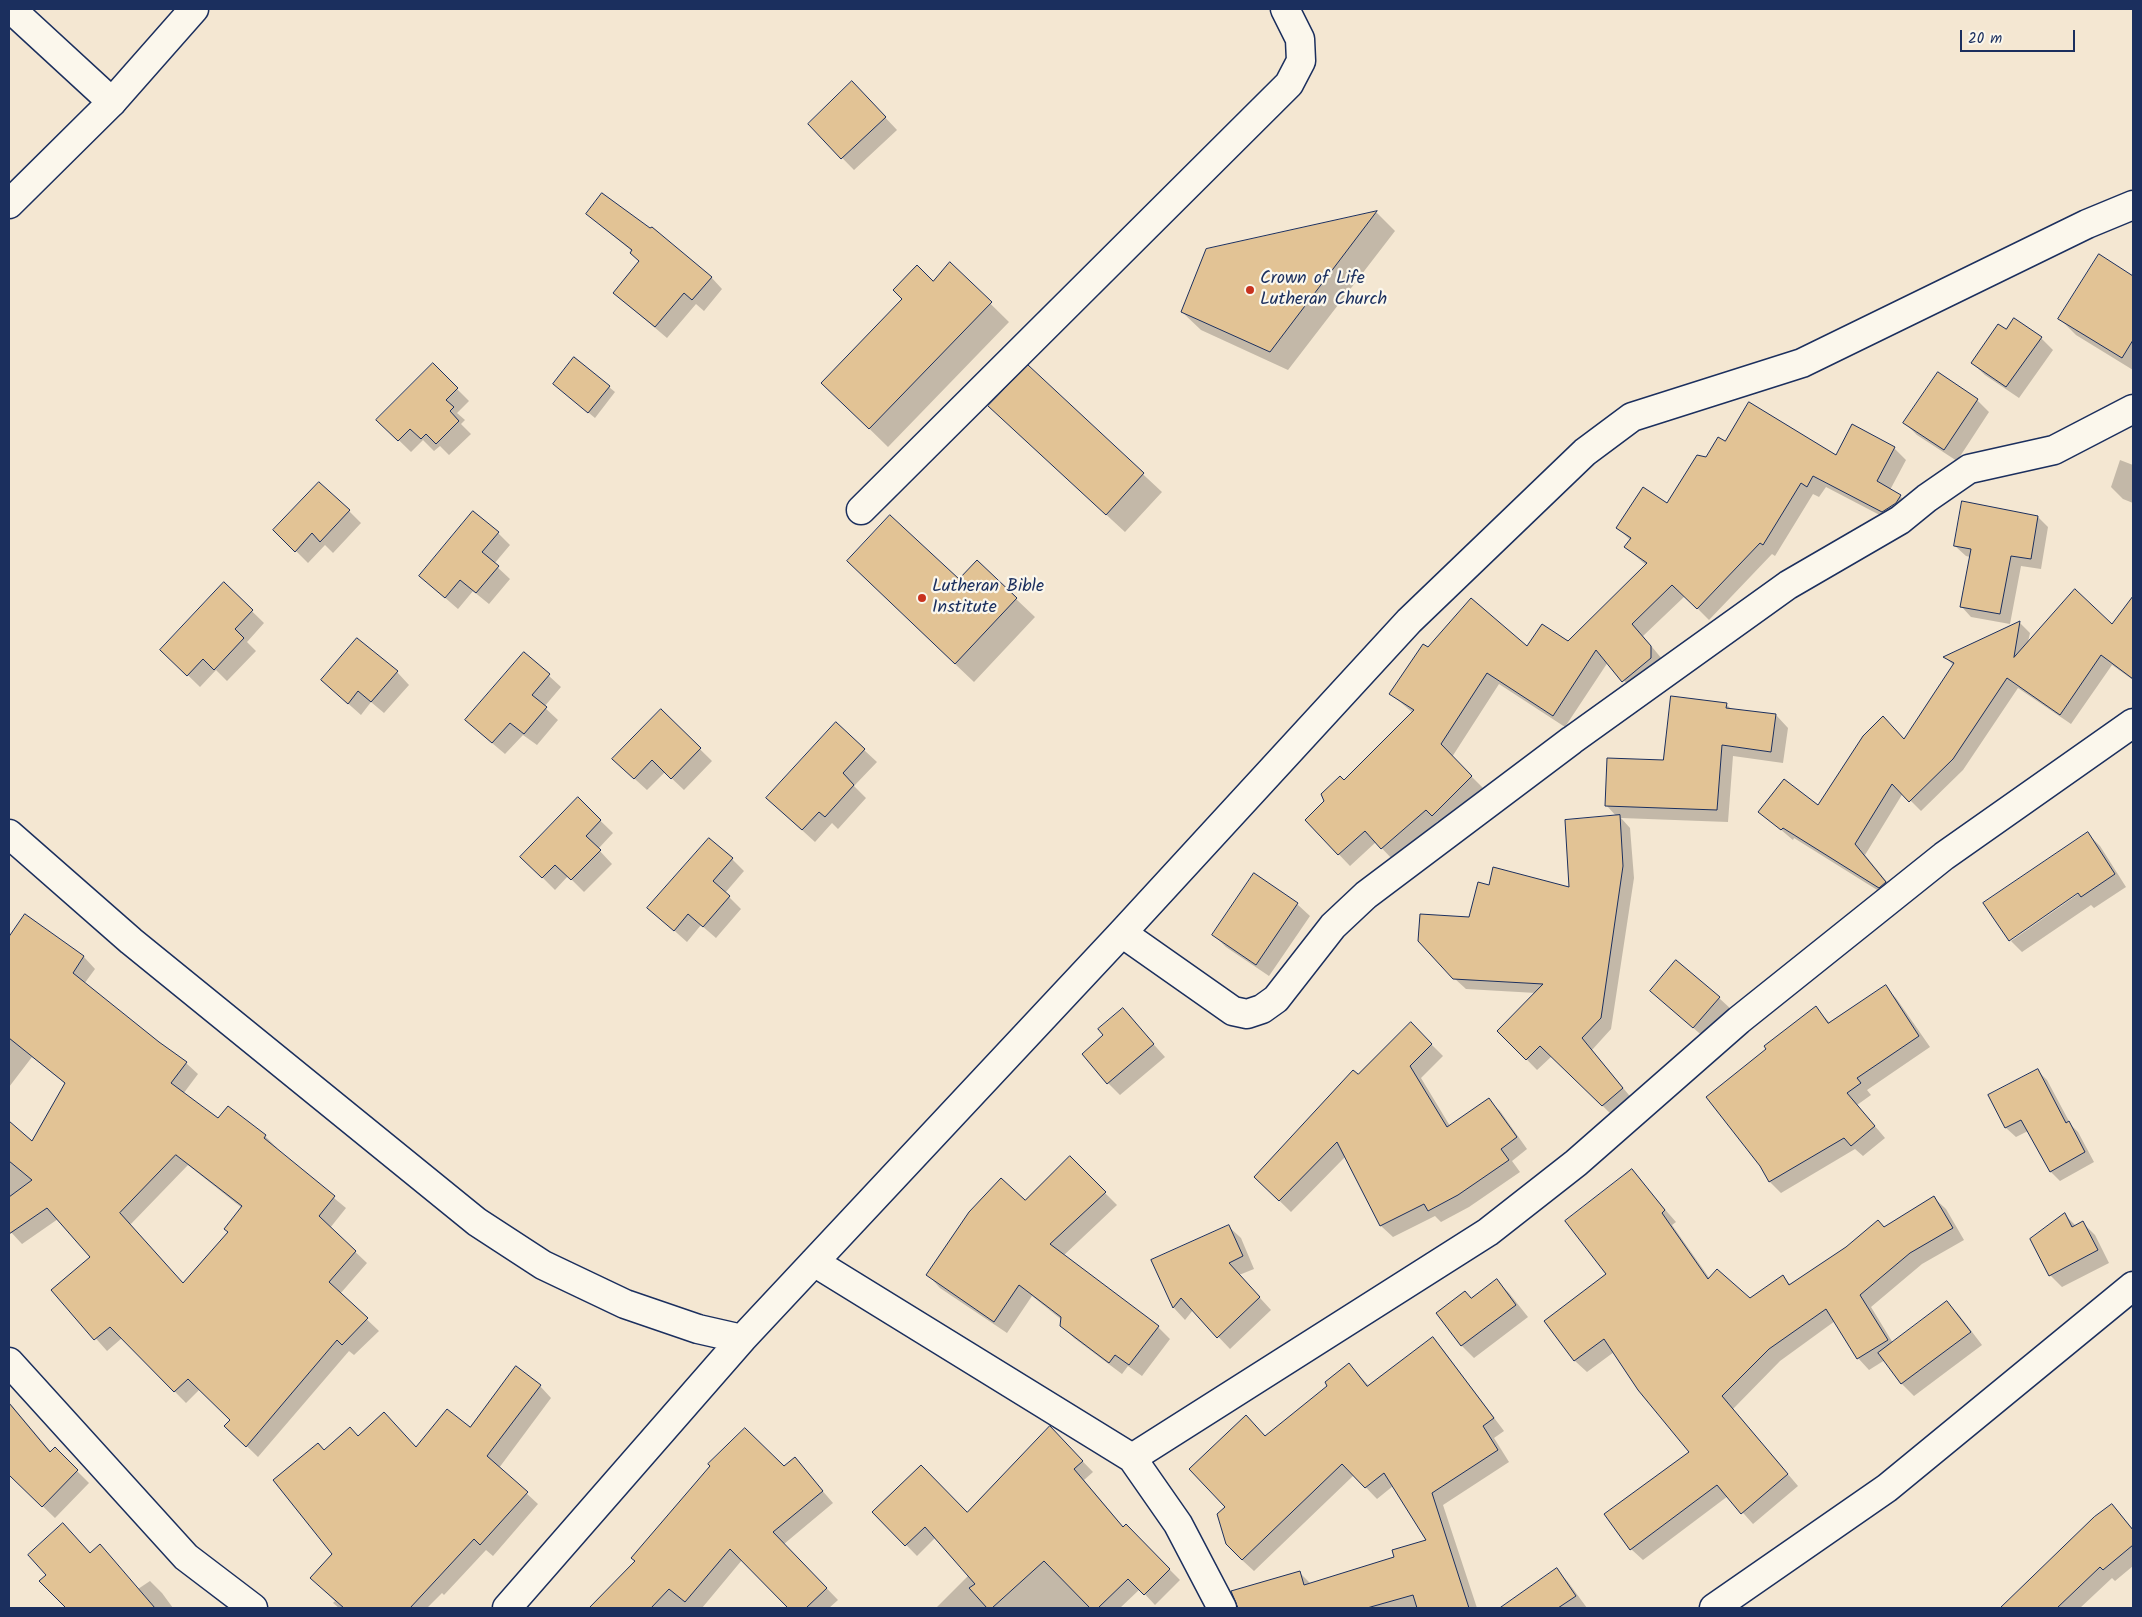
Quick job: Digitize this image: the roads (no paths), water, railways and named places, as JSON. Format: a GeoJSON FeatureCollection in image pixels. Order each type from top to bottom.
{"type":"FeatureCollection","features":[{"type":"Feature","properties":{"kind":"street"},"geometry":{"type":"LineString","coordinates":[[11,9],[112,102]]}},
{"type":"Feature","properties":{"kind":"street"},"geometry":{"type":"LineString","coordinates":[[9,204],[112,102],[194,9]]}},
{"type":"Feature","properties":{"kind":"street"},"geometry":{"type":"LineString","coordinates":[[861,510],[1289,84],[1301,61],[1300,39],[1285,9]]}},
{"type":"Feature","properties":{"kind":"street"},"geometry":{"type":"LineString","coordinates":[[507,1608],[742,1339],[1122,933],[1409,621],[1585,452],[1632,417],[1802,363],[2087,224],[2133,205]]}},
{"type":"Feature","properties":{"kind":"street"},"geometry":{"type":"LineString","coordinates":[[1122,933],[1233,1011],[1247,1014],[1262,1009],[1276,999],[1333,926],[1366,895],[1572,740],[1788,585],[1900,520],[1927,498],[1969,469],[2054,450],[2133,409]]}},
{"type":"Feature","properties":{"kind":"street"},"geometry":{"type":"LineString","coordinates":[[1132,1458],[1488,1232],[1576,1163],[1739,1020],[1936,862],[2133,723]]}},
{"type":"Feature","properties":{"kind":"street"},"geometry":{"type":"LineString","coordinates":[[9,834],[131,941],[477,1222],[543,1265],[625,1304],[698,1329],[742,1339]]}},
{"type":"Feature","properties":{"kind":"street"},"geometry":{"type":"LineString","coordinates":[[814,1262],[1132,1458],[1178,1524],[1222,1608]]}},
{"type":"Feature","properties":{"kind":"street"},"geometry":{"type":"LineString","coordinates":[[1714,1608],[1887,1488],[2133,1286]]}},
{"type":"Feature","properties":{"kind":"street"},"geometry":{"type":"LineString","coordinates":[[9,1362],[186,1557],[253,1608]]}},
{"type":"Feature","properties":{"kind":"place","name":"Crown of Life Lutheran Church"},"geometry":{"type":"Point","coordinates":[1250,290]}},
{"type":"Feature","properties":{"kind":"place","name":"Lutheran Bible Institute"},"geometry":{"type":"Point","coordinates":[922,598]}}]}
